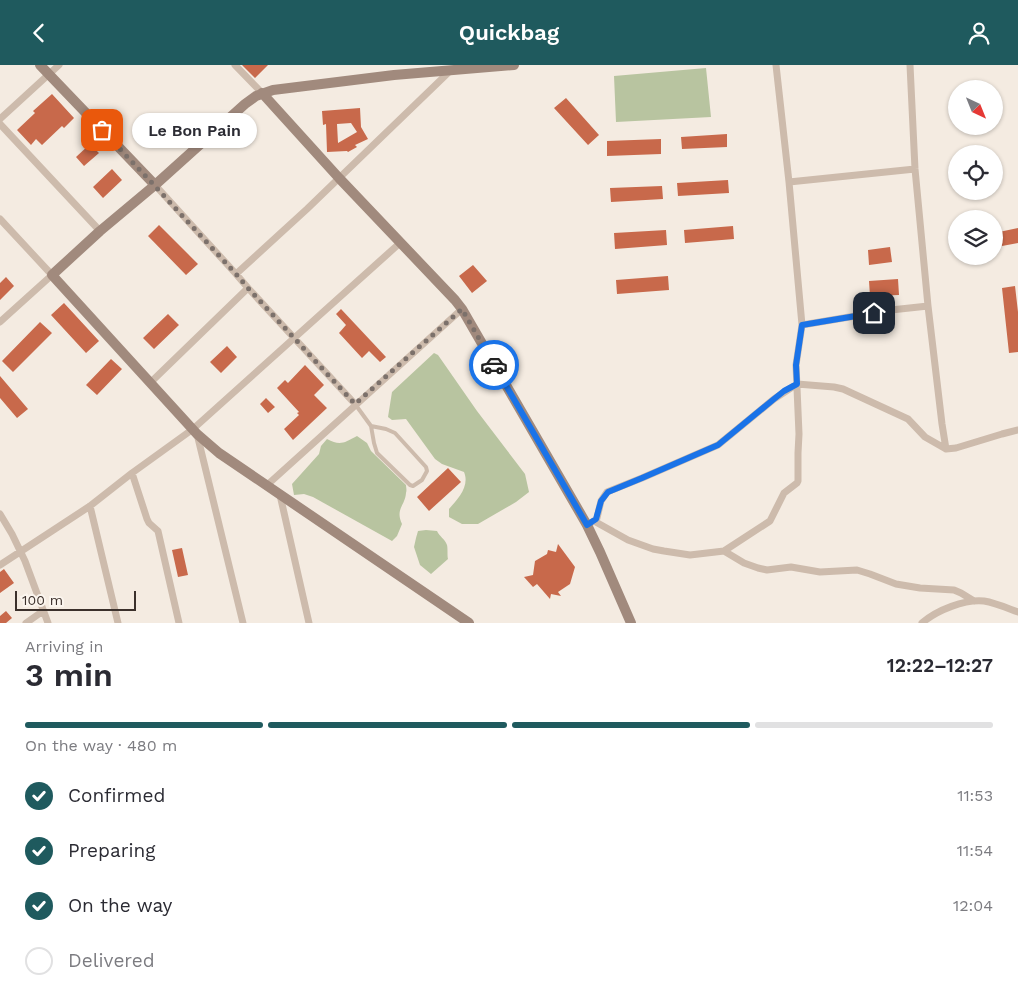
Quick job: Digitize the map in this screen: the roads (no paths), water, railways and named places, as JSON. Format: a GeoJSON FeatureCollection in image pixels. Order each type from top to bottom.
{"type":"FeatureCollection","features":[{"type":"Feature","properties":{"kind":"main road"},"geometry":{"type":"LineString","coordinates":[[40,65],[154,185]]}},
{"type":"Feature","properties":{"kind":"main road"},"geometry":{"type":"LineString","coordinates":[[469,623],[219,453],[195,431],[52,275],[256,95],[273,90],[394,75],[514,65]]}},
{"type":"Feature","properties":{"kind":"main road"},"geometry":{"type":"LineString","coordinates":[[262,93],[462,309],[590,523],[600,551],[632,623]]}},
{"type":"Feature","properties":{"kind":"street"},"geometry":{"type":"LineString","coordinates":[[0,119],[59,65]]}},
{"type":"Feature","properties":{"kind":"street"},"geometry":{"type":"LineString","coordinates":[[235,65],[262,93]]}},
{"type":"Feature","properties":{"kind":"street"},"geometry":{"type":"LineString","coordinates":[[776,65],[802,325],[796,365],[797,384],[800,433],[797,483],[783,495],[770,521],[724,551],[690,555],[659,550],[628,540],[590,523],[597,517],[601,501],[608,492],[718,445],[784,391],[797,384],[843,389],[908,419],[928,439],[946,449],[956,448],[1018,430]]}},
{"type":"Feature","properties":{"kind":"street"},"geometry":{"type":"LineString","coordinates":[[910,65],[915,169],[928,306],[946,449]]}},
{"type":"Feature","properties":{"kind":"street"},"geometry":{"type":"LineString","coordinates":[[236,274],[307,209],[450,71]]}},
{"type":"Feature","properties":{"kind":"street"},"geometry":{"type":"LineString","coordinates":[[0,123],[100,231]]}},
{"type":"Feature","properties":{"kind":"street"},"geometry":{"type":"LineString","coordinates":[[789,182],[915,169]]}},
{"type":"Feature","properties":{"kind":"street"},"geometry":{"type":"LineString","coordinates":[[154,185],[355,404]]}},
{"type":"Feature","properties":{"kind":"street"},"geometry":{"type":"LineString","coordinates":[[0,219],[52,275],[0,321]]}},
{"type":"Feature","properties":{"kind":"street"},"geometry":{"type":"LineString","coordinates":[[0,565],[90,506],[132,473],[195,431],[246,381],[400,243]]}},
{"type":"Feature","properties":{"kind":"street"},"geometry":{"type":"LineString","coordinates":[[150,383],[248,288]]}},
{"type":"Feature","properties":{"kind":"street"},"geometry":{"type":"LineString","coordinates":[[802,325],[891,310],[928,306]]}},
{"type":"Feature","properties":{"kind":"street"},"geometry":{"type":"LineString","coordinates":[[266,485],[462,309]]}},
{"type":"Feature","properties":{"kind":"street"},"geometry":{"type":"LineString","coordinates":[[195,431],[243,623]]}},
{"type":"Feature","properties":{"kind":"street"},"geometry":{"type":"LineString","coordinates":[[132,473],[146,519],[158,531],[179,623]]}},
{"type":"Feature","properties":{"kind":"street"},"geometry":{"type":"LineString","coordinates":[[280,495],[309,623]]}},
{"type":"Feature","properties":{"kind":"street"},"geometry":{"type":"LineString","coordinates":[[90,506],[118,623]]}},
{"type":"Feature","properties":{"kind":"street"},"geometry":{"type":"LineString","coordinates":[[0,514],[21,551],[48,623]]}},
{"type":"Feature","properties":{"kind":"street"},"geometry":{"type":"LineString","coordinates":[[724,551],[744,563],[763,569],[791,567],[820,571],[853,570],[896,584],[920,588],[954,590],[974,601]]}},
{"type":"Feature","properties":{"kind":"street"},"geometry":{"type":"LineString","coordinates":[[922,623],[932,615],[949,607],[974,601],[994,603],[1018,612]]}},
{"type":"Feature","properties":{"kind":"street"},"geometry":{"type":"LineString","coordinates":[[26,623],[43,611]]}},
{"type":"Feature","properties":{"kind":"lane"},"geometry":{"type":"LineString","coordinates":[[355,404],[371,426],[378,453],[410,485],[413,486],[422,480],[428,471],[426,467],[395,433],[371,426]]}},
{"type":"Feature","properties":{"kind":"place","name":"Le Bon Pain"},"geometry":{"type":"Point","coordinates":[102,130]}}]}
